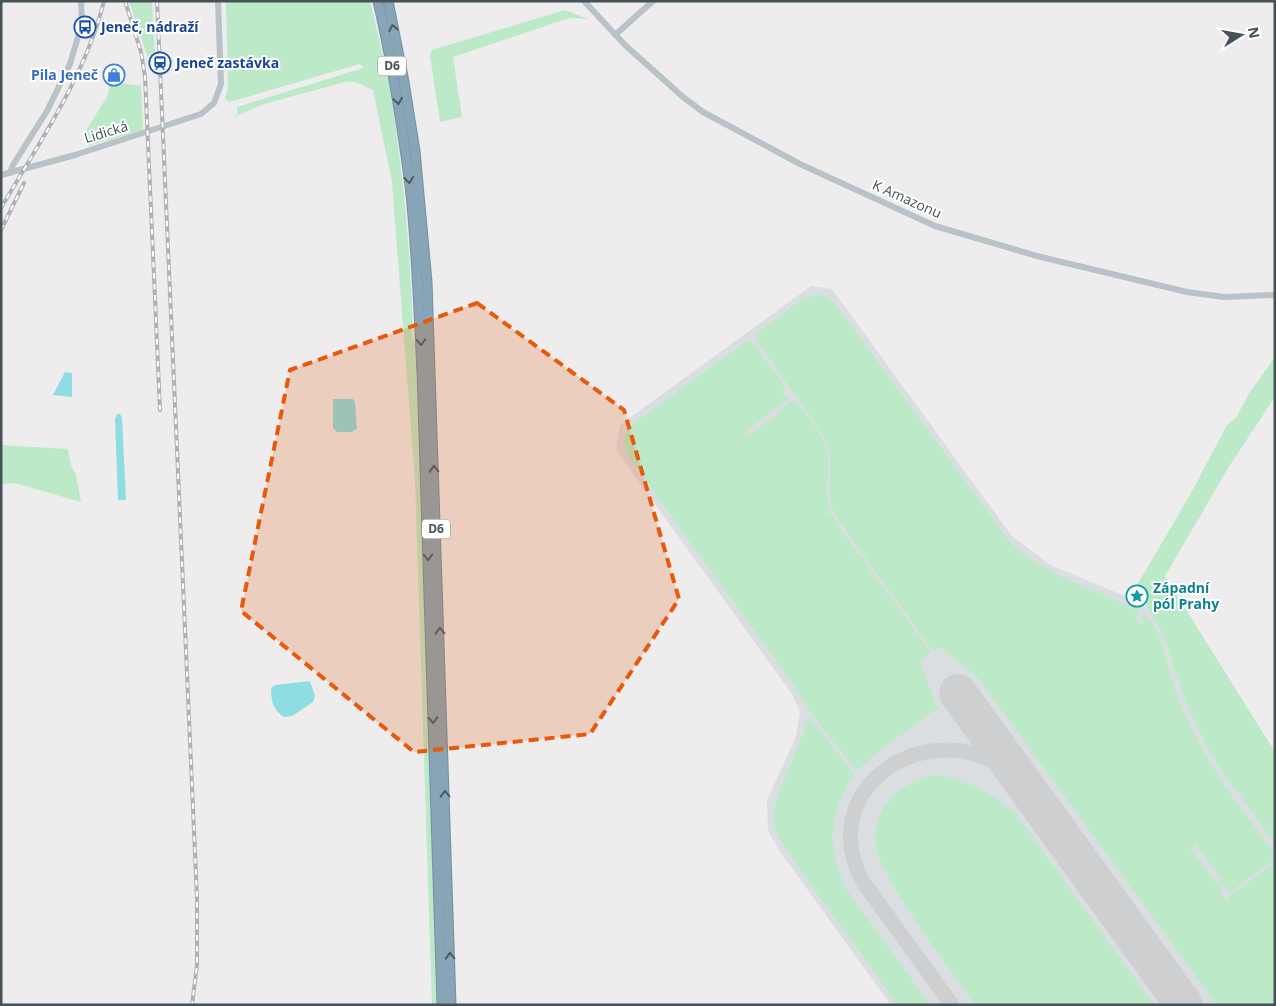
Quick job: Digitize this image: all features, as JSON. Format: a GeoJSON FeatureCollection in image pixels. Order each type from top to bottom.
{"type":"FeatureCollection","features":[{"type":"Feature","properties":{"kind":"highway","name":"D6"},"geometry":{"type":"LineString","coordinates":[[378,1],[395,82],[410,186],[418,282],[442,1005]]}},
{"type":"Feature","properties":{"kind":"highway","name":"D6"},"geometry":{"type":"LineString","coordinates":[[388,1],[415,151],[427,282],[451,1005]]}},
{"type":"Feature","properties":{"kind":"street"},"geometry":{"type":"LineString","coordinates":[[10,173],[13,165],[47,111],[70,64],[82,24],[81,1]]}},
{"type":"Feature","properties":{"kind":"street","name":"Lidická"},"geometry":{"type":"LineString","coordinates":[[1,175],[201,114],[214,103],[221,84],[218,1]]}},
{"type":"Feature","properties":{"kind":"street","name":"K Amazonu"},"geometry":{"type":"LineString","coordinates":[[584,1],[615,35],[683,97],[703,112],[800,164],[935,226],[1037,256],[1187,292],[1224,297],[1275,295]]}},
{"type":"Feature","properties":{"kind":"street"},"geometry":{"type":"LineString","coordinates":[[615,35],[653,1]]}},
{"type":"Feature","properties":{"kind":"highlighted area"},"geometry":{"type":"Polygon","coordinates":[[[477,303],[624,410],[679,599],[590,734],[414,752],[241,611],[290,370],[477,303]]]}},
{"type":"Feature","properties":{"kind":"shaded area"},"geometry":{"type":"Polygon","coordinates":[[[811,286],[832,289],[1011,535],[1050,565],[1142,603],[1158,622],[1179,684],[1200,734],[1224,775],[1236,791],[1240,792],[1244,797],[1244,802],[1275,845],[1275,1005],[891,1005],[781,853],[768,831],[767,800],[796,737],[800,712],[792,694],[616,450],[620,425],[811,286]]]}},
{"type":"Feature","properties":{"kind":"green space"},"geometry":{"type":"Polygon","coordinates":[[[129,1],[152,1],[155,55],[147,56],[129,1]]]}},
{"type":"Feature","properties":{"kind":"green space"},"geometry":{"type":"Polygon","coordinates":[[[226,1],[370,1],[387,75],[395,124],[408,238],[413,324],[411,326],[415,344],[436,1005],[432,1005],[415,481],[392,182],[373,90],[357,83],[345,82],[264,104],[234,117],[237,114],[237,107],[363,68],[360,64],[229,102],[225,98],[228,87],[226,1]]]}},
{"type":"Feature","properties":{"kind":"green space"},"geometry":{"type":"Polygon","coordinates":[[[565,10],[588,19],[569,18],[453,57],[462,117],[440,122],[430,56],[432,50],[565,10]]]}},
{"type":"Feature","properties":{"kind":"green space"},"geometry":{"type":"Polygon","coordinates":[[[110,82],[141,86],[143,130],[88,146],[87,129],[108,95],[110,82]]]}},
{"type":"Feature","properties":{"kind":"green space"},"geometry":{"type":"Polygon","coordinates":[[[817,294],[829,298],[837,306],[1010,542],[1037,563],[1068,580],[1140,612],[1135,620],[1143,624],[1144,621],[1141,619],[1144,614],[1150,620],[1162,644],[1181,704],[1203,750],[1230,793],[1275,854],[1275,859],[1230,892],[1225,885],[1220,888],[1222,891],[1220,892],[1227,902],[1229,900],[1228,897],[1275,863],[1275,1005],[1217,1005],[979,679],[940,647],[934,652],[841,524],[832,508],[830,498],[830,451],[824,437],[755,338],[756,334],[801,300],[817,294]],[[1196,844],[1190,848],[1217,884],[1222,880],[1196,844]]]}},
{"type":"Feature","properties":{"kind":"green space"},"geometry":{"type":"Polygon","coordinates":[[[747,341],[754,344],[786,388],[782,392],[788,399],[744,433],[747,436],[780,413],[779,411],[789,401],[798,404],[819,432],[827,451],[827,495],[830,510],[824,515],[831,512],[843,532],[839,536],[844,533],[857,552],[853,555],[855,556],[859,553],[872,572],[868,575],[873,573],[887,592],[883,595],[888,593],[902,612],[897,616],[903,614],[916,632],[912,636],[917,634],[931,652],[920,662],[938,708],[874,755],[857,771],[809,711],[798,691],[626,452],[624,442],[626,432],[634,423],[747,341]]]}},
{"type":"Feature","properties":{"kind":"green space"},"geometry":{"type":"Polygon","coordinates":[[[1275,357],[1275,397],[1230,465],[1165,576],[1275,752],[1275,845],[1244,802],[1244,797],[1240,792],[1236,792],[1227,779],[1203,740],[1184,698],[1158,624],[1146,607],[1148,597],[1138,593],[1133,598],[1130,597],[1190,495],[1227,425],[1236,418],[1250,392],[1275,357]]]}},
{"type":"Feature","properties":{"kind":"green space"},"geometry":{"type":"Polygon","coordinates":[[[1,445],[68,449],[71,466],[76,475],[81,502],[18,484],[9,483],[1,485],[1,445]]]}},
{"type":"Feature","properties":{"kind":"green space"},"geometry":{"type":"Polygon","coordinates":[[[810,717],[854,774],[839,803],[833,831],[835,859],[840,874],[847,890],[930,1005],[898,1005],[796,864],[774,826],[774,810],[778,794],[810,717]]]}},
{"type":"Feature","properties":{"kind":"green space"},"geometry":{"type":"Polygon","coordinates":[[[934,775],[944,776],[976,787],[1004,804],[1011,811],[1013,810],[1154,1005],[975,1005],[904,903],[886,873],[877,853],[875,834],[877,822],[889,801],[898,791],[909,784],[921,778],[934,775]]]}},
{"type":"Feature","properties":{"kind":"water"},"geometry":{"type":"Polygon","coordinates":[[[65,372],[72,373],[72,397],[53,395],[65,372]]]}},
{"type":"Feature","properties":{"kind":"water"},"geometry":{"type":"Polygon","coordinates":[[[333,399],[353,399],[355,402],[357,428],[352,432],[337,432],[333,428],[333,399]]]}},
{"type":"Feature","properties":{"kind":"water"},"geometry":{"type":"Polygon","coordinates":[[[117,414],[120,414],[122,418],[126,500],[118,500],[115,419],[117,414]]]}},
{"type":"Feature","properties":{"kind":"water"},"geometry":{"type":"Polygon","coordinates":[[[310,681],[315,696],[313,702],[292,716],[284,717],[277,711],[273,705],[271,688],[275,685],[310,681]]]}},
{"type":"Feature","properties":{"kind":"taxiway"},"geometry":{"type":"LineString","coordinates":[[952,1005],[863,882],[851,849],[852,820],[863,793],[882,772],[907,758],[936,751],[967,752],[998,764],[1007,770],[1024,786],[1058,832]]}},
{"type":"Feature","properties":{"kind":"runway"},"geometry":{"type":"LineString","coordinates":[[958,693],[1184,1005]]}},
{"type":"Feature","properties":{"kind":"railway"},"geometry":{"type":"LineString","coordinates":[[1,208],[46,133],[73,82],[96,29],[104,1]]}},
{"type":"Feature","properties":{"kind":"railway"},"geometry":{"type":"LineString","coordinates":[[125,1],[141,52],[145,76],[160,410]]}},
{"type":"Feature","properties":{"kind":"railway"},"geometry":{"type":"LineString","coordinates":[[157,1],[197,898],[197,965],[192,1005]]}},
{"type":"Feature","properties":{"kind":"railway"},"geometry":{"type":"LineString","coordinates":[[1,230],[24,183]]}},
{"type":"Feature","properties":{"kind":"place","name":"Jeneč, nádraží"},"geometry":{"type":"Point","coordinates":[85,27]}},
{"type":"Feature","properties":{"kind":"place","name":"Jeneč zastávka"},"geometry":{"type":"Point","coordinates":[160,63]}},
{"type":"Feature","properties":{"kind":"place","name":"Pila Jeneč"},"geometry":{"type":"Point","coordinates":[114,75]}},
{"type":"Feature","properties":{"kind":"place","name":"Západní pól Prahy"},"geometry":{"type":"Point","coordinates":[1137,596]}}]}
